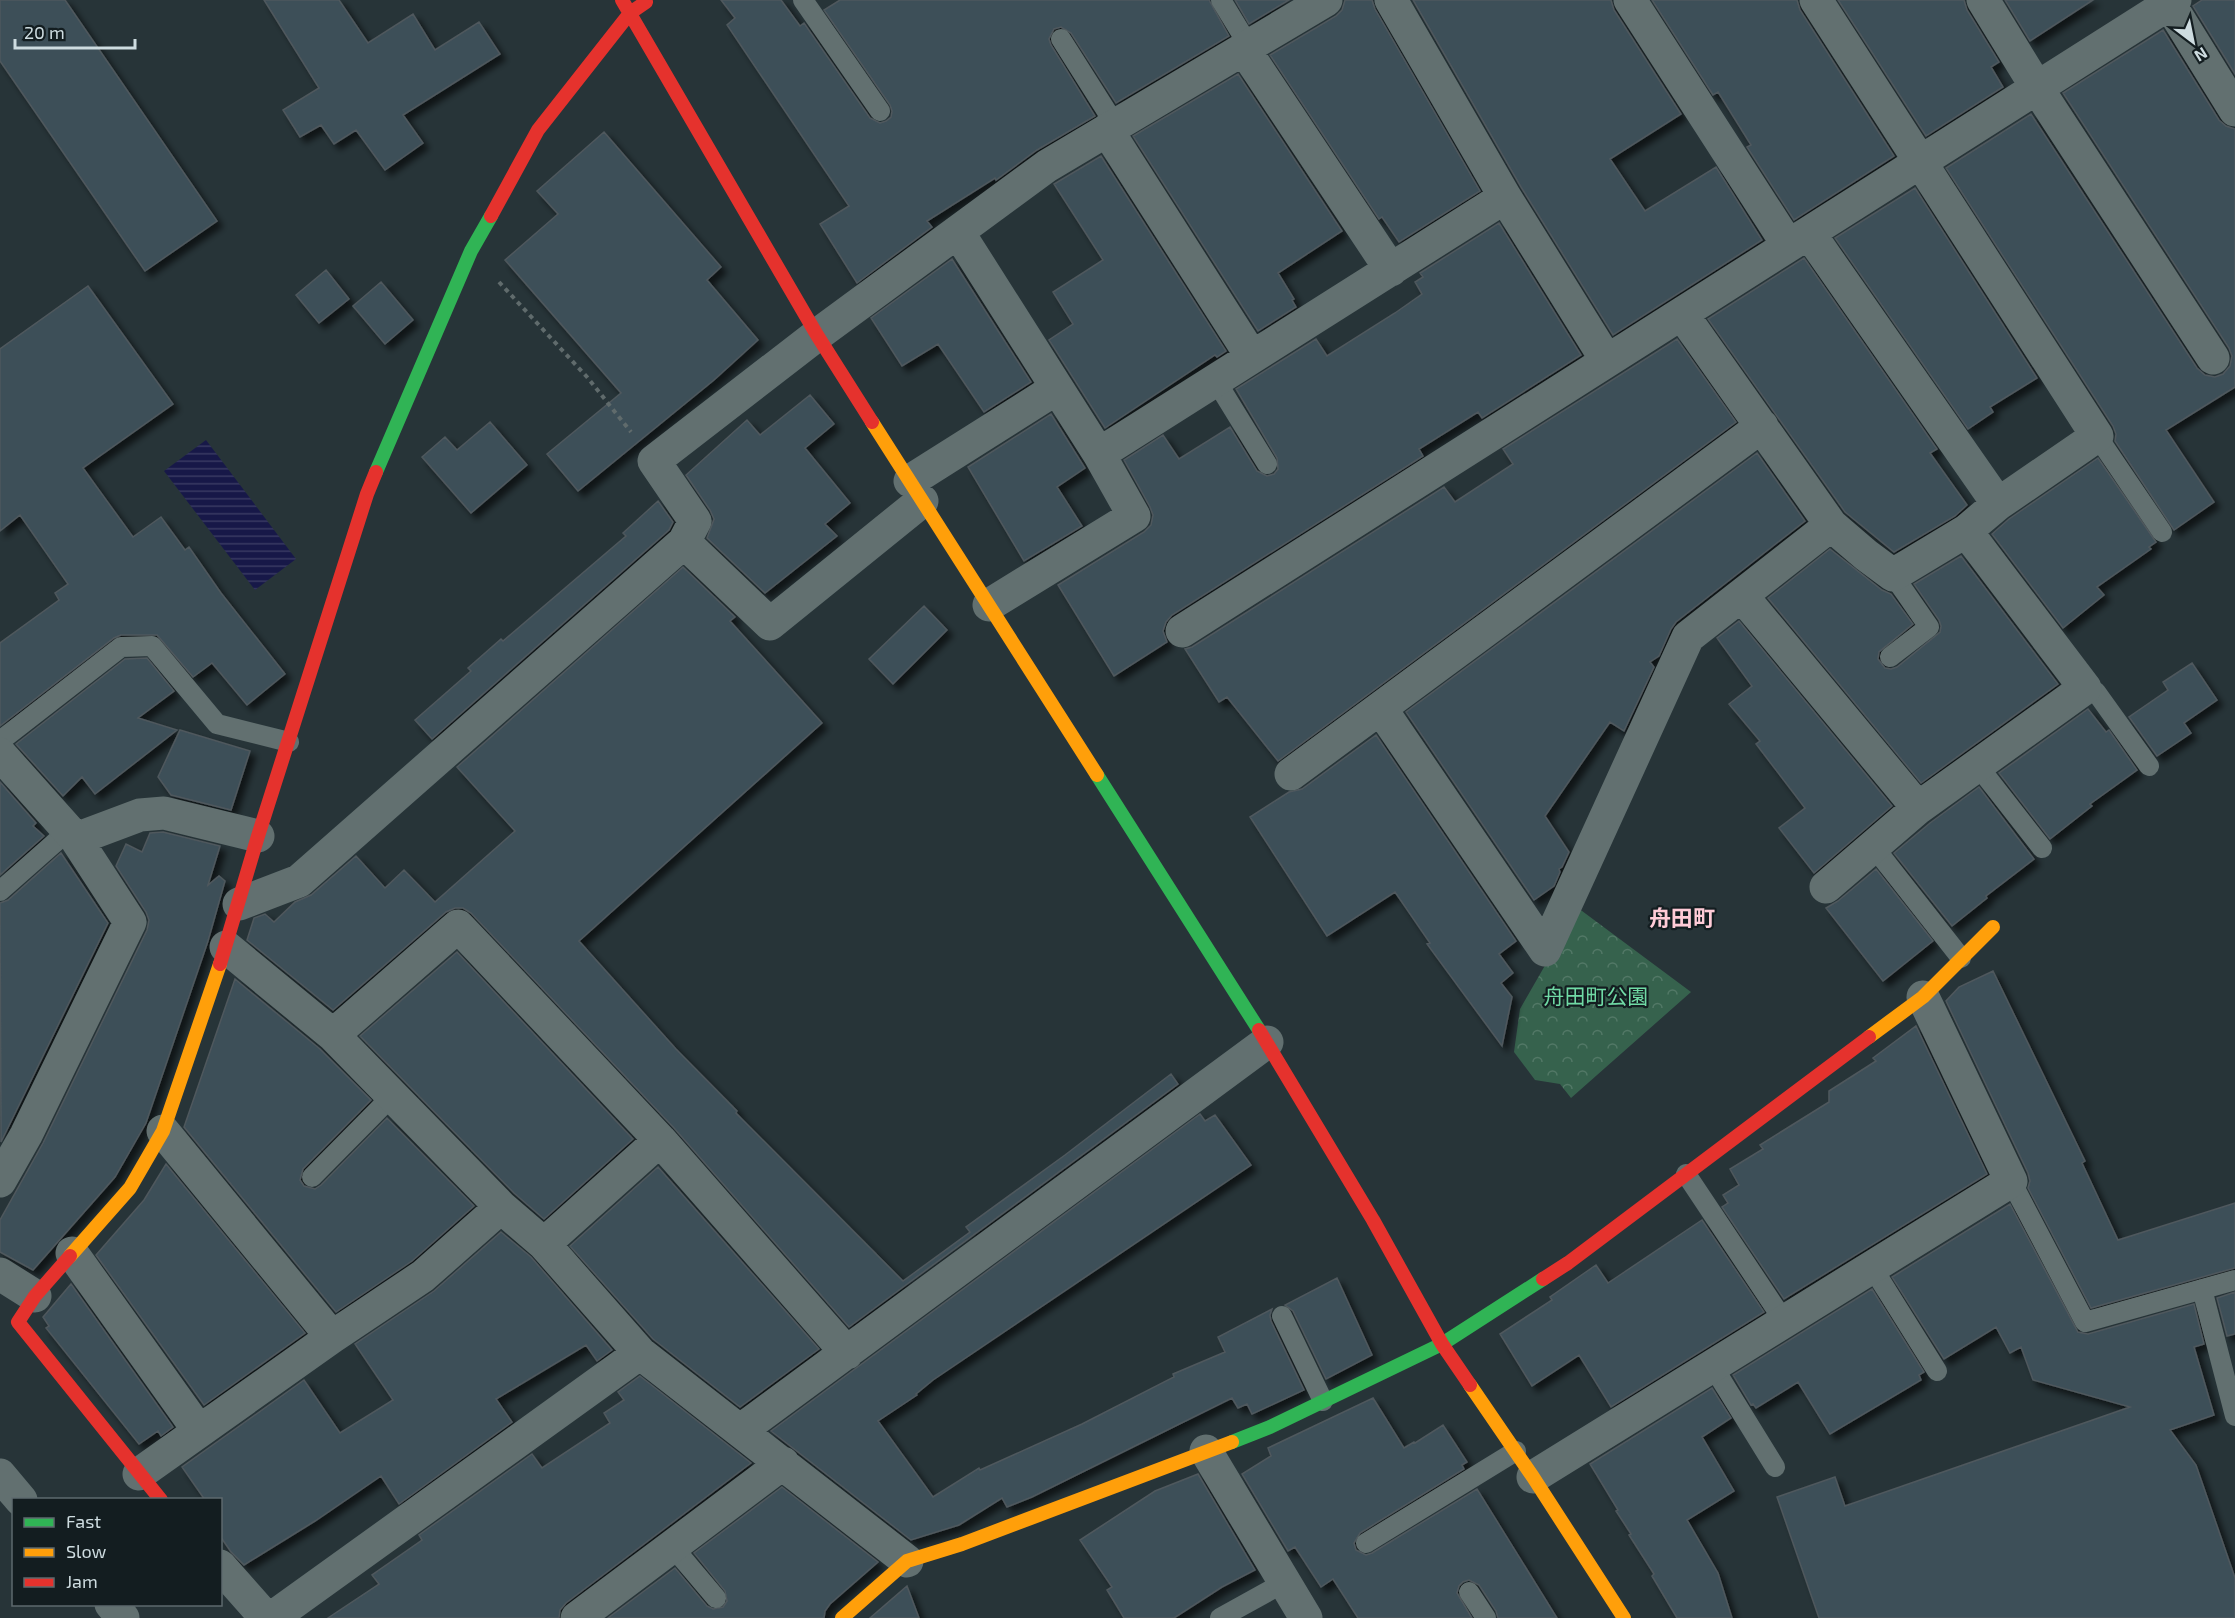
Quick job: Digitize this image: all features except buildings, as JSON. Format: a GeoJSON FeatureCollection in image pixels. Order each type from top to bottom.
{"type":"FeatureCollection","features":[{"type":"Feature","properties":{"kind":"street"},"geometry":{"type":"LineString","coordinates":[[622,0],[817,335],[1267,1042],[1373,1220],[1443,1344],[1624,1618]]}},
{"type":"Feature","properties":{"kind":"street"},"geometry":{"type":"LineString","coordinates":[[159,1498],[18,1322],[35,1296],[130,1188],[163,1131],[226,946],[258,836],[367,494],[471,251],[538,130],[630,13],[648,0]]}},
{"type":"Feature","properties":{"kind":"street"},"geometry":{"type":"LineString","coordinates":[[239,904],[299,881],[684,542],[695,521],[654,461],[817,335],[1047,166],[1326,0]]}},
{"type":"Feature","properties":{"kind":"street"},"geometry":{"type":"LineString","coordinates":[[1391,0],[1505,197],[1607,361]]}},
{"type":"Feature","properties":{"kind":"street"},"geometry":{"type":"LineString","coordinates":[[1630,0],[1799,239],[1998,504]]}},
{"type":"Feature","properties":{"kind":"street"},"geometry":{"type":"LineString","coordinates":[[1682,314],[1831,525],[1893,575],[1966,531],[1998,504],[2097,436],[1816,0]]}},
{"type":"Feature","properties":{"kind":"street"},"geometry":{"type":"LineString","coordinates":[[1983,0],[2037,88],[2213,358]]}},
{"type":"Feature","properties":{"kind":"street"},"geometry":{"type":"LineString","coordinates":[[1182,631],[2037,88],[2170,1],[2235,110]]}},
{"type":"Feature","properties":{"kind":"street"},"geometry":{"type":"LineString","coordinates":[[1247,48],[1390,270]]}},
{"type":"Feature","properties":{"kind":"street"},"geometry":{"type":"LineString","coordinates":[[1112,128],[1252,357]]}},
{"type":"Feature","properties":{"kind":"street"},"geometry":{"type":"LineString","coordinates":[[1100,454],[1505,197]]}},
{"type":"Feature","properties":{"kind":"street"},"geometry":{"type":"LineString","coordinates":[[958,232],[1100,454],[1134,516],[988,605]]}},
{"type":"Feature","properties":{"kind":"street"},"geometry":{"type":"LineString","coordinates":[[684,542],[770,624],[916,491],[1057,388]]}},
{"type":"Feature","properties":{"kind":"street"},"geometry":{"type":"LineString","coordinates":[[1291,774],[1762,426]]}},
{"type":"Feature","properties":{"kind":"street"},"geometry":{"type":"LineString","coordinates":[[1380,709],[1545,950],[1688,637],[1831,525]]}},
{"type":"Feature","properties":{"kind":"street"},"geometry":{"type":"LineString","coordinates":[[1826,887],[1918,808],[2085,688],[1966,531]]}},
{"type":"Feature","properties":{"kind":"street"},"geometry":{"type":"LineString","coordinates":[[1742,596],[1918,808]]}},
{"type":"Feature","properties":{"kind":"street"},"geometry":{"type":"LineString","coordinates":[[0,754],[72,835],[130,922],[26,1135],[0,1181]]}},
{"type":"Feature","properties":{"kind":"street"},"geometry":{"type":"LineString","coordinates":[[72,835],[140,815],[164,813],[258,836]]}},
{"type":"Feature","properties":{"kind":"street"},"geometry":{"type":"LineString","coordinates":[[333,1035],[458,926],[660,1140],[847,1353]]}},
{"type":"Feature","properties":{"kind":"street"},"geometry":{"type":"LineString","coordinates":[[842,1618],[907,1561],[962,1544],[1270,1427],[1443,1344],[1568,1263],[1923,997],[1993,927]]}},
{"type":"Feature","properties":{"kind":"street"},"geometry":{"type":"LineString","coordinates":[[226,946],[333,1035],[501,1207],[544,1244],[640,1353],[907,1561]]}},
{"type":"Feature","properties":{"kind":"street"},"geometry":{"type":"LineString","coordinates":[[1524,1464],[1712,1365],[2011,1181],[1923,997]]}},
{"type":"Feature","properties":{"kind":"street"},"geometry":{"type":"LineString","coordinates":[[741,1430],[1267,1042]]}},
{"type":"Feature","properties":{"kind":"street"},"geometry":{"type":"LineString","coordinates":[[163,1131],[332,1337]]}},
{"type":"Feature","properties":{"kind":"street"},"geometry":{"type":"LineString","coordinates":[[544,1244],[660,1140]]}},
{"type":"Feature","properties":{"kind":"street"},"geometry":{"type":"LineString","coordinates":[[139,1474],[332,1337],[423,1276],[501,1207]]}},
{"type":"Feature","properties":{"kind":"street"},"geometry":{"type":"LineString","coordinates":[[72,1253],[199,1431]]}},
{"type":"Feature","properties":{"kind":"street"},"geometry":{"type":"LineString","coordinates":[[0,1274],[35,1296]]}},
{"type":"Feature","properties":{"kind":"street"},"geometry":{"type":"LineString","coordinates":[[272,1618],[640,1353]]}},
{"type":"Feature","properties":{"kind":"street"},"geometry":{"type":"LineString","coordinates":[[1206,1451],[1306,1618]]}},
{"type":"Feature","properties":{"kind":"street"},"geometry":{"type":"LineString","coordinates":[[577,1618],[783,1463]]}},
{"type":"Feature","properties":{"kind":"street"},"geometry":{"type":"LineString","coordinates":[[0,1475],[19,1498]]}},
{"type":"Feature","properties":{"kind":"street"},"geometry":{"type":"LineString","coordinates":[[222,1568],[266,1618]]}},
{"type":"Feature","properties":{"kind":"street"},"geometry":{"type":"LineString","coordinates":[[112,1606],[123,1618]]}},
{"type":"Feature","properties":{"kind":"lane"},"geometry":{"type":"LineString","coordinates":[[803,0],[880,111]]}},
{"type":"Feature","properties":{"kind":"lane"},"geometry":{"type":"LineString","coordinates":[[1221,0],[1247,48]]}},
{"type":"Feature","properties":{"kind":"lane"},"geometry":{"type":"LineString","coordinates":[[1061,39],[1112,128]]}},
{"type":"Feature","properties":{"kind":"lane"},"geometry":{"type":"LineString","coordinates":[[1216,381],[1267,464]]}},
{"type":"Feature","properties":{"kind":"lane"},"geometry":{"type":"LineString","coordinates":[[2097,436],[2162,532]]}},
{"type":"Feature","properties":{"kind":"lane"},"geometry":{"type":"LineString","coordinates":[[1890,657],[1929,627],[1893,575]]}},
{"type":"Feature","properties":{"kind":"lane"},"geometry":{"type":"LineString","coordinates":[[0,741],[121,647],[152,646],[217,724],[289,742]]}},
{"type":"Feature","properties":{"kind":"lane"},"geometry":{"type":"LineString","coordinates":[[2085,688],[2096,692],[2149,766]]}},
{"type":"Feature","properties":{"kind":"lane"},"geometry":{"type":"LineString","coordinates":[[1978,766],[2042,848]]}},
{"type":"Feature","properties":{"kind":"lane"},"geometry":{"type":"LineString","coordinates":[[0,891],[72,835]]}},
{"type":"Feature","properties":{"kind":"lane"},"geometry":{"type":"LineString","coordinates":[[1874,846],[1961,958]]}},
{"type":"Feature","properties":{"kind":"lane"},"geometry":{"type":"LineString","coordinates":[[312,1177],[392,1096]]}},
{"type":"Feature","properties":{"kind":"lane"},"geometry":{"type":"LineString","coordinates":[[1686,1174],[1784,1321]]}},
{"type":"Feature","properties":{"kind":"lane"},"geometry":{"type":"LineString","coordinates":[[2011,1181],[2085,1322],[2235,1280]]}},
{"type":"Feature","properties":{"kind":"lane"},"geometry":{"type":"LineString","coordinates":[[1872,1267],[1937,1371]]}},
{"type":"Feature","properties":{"kind":"lane"},"geometry":{"type":"LineString","coordinates":[[2202,1289],[2235,1416]]}},
{"type":"Feature","properties":{"kind":"lane"},"geometry":{"type":"LineString","coordinates":[[1282,1316],[1323,1401]]}},
{"type":"Feature","properties":{"kind":"lane"},"geometry":{"type":"LineString","coordinates":[[1712,1365],[1775,1467]]}},
{"type":"Feature","properties":{"kind":"lane"},"geometry":{"type":"LineString","coordinates":[[1366,1543],[1524,1464]]}},
{"type":"Feature","properties":{"kind":"lane"},"geometry":{"type":"LineString","coordinates":[[672,1546],[716,1598]]}},
{"type":"Feature","properties":{"kind":"lane"},"geometry":{"type":"LineString","coordinates":[[1220,1618],[1285,1582]]}},
{"type":"Feature","properties":{"kind":"lane"},"geometry":{"type":"LineString","coordinates":[[1469,1592],[1486,1618]]}},
{"type":"Feature","properties":{"kind":"path"},"geometry":{"type":"LineString","coordinates":[[471,251],[587,378],[654,461]]}},
{"type":"Feature","properties":{"kind":"green space","name":"舟田町公園"},"geometry":{"type":"Polygon","coordinates":[[[1578,908],[1691,992],[1571,1098],[1560,1084],[1535,1080],[1514,1052],[1520,1009],[1578,908]]]}},
{"type":"Feature","properties":{"kind":"shaded area"},"geometry":{"type":"Polygon","coordinates":[[[206,440],[296,559],[255,590],[164,471],[206,440]]]}},
{"type":"Feature","properties":{"kind":"traffic: fast"},"geometry":{"type":"LineString","coordinates":[[376,472],[471,251],[491,216]]}},
{"type":"Feature","properties":{"kind":"traffic: fast"},"geometry":{"type":"LineString","coordinates":[[1097,775],[1259,1030]]}},
{"type":"Feature","properties":{"kind":"traffic: fast"},"geometry":{"type":"LineString","coordinates":[[1232,1442],[1270,1427],[1442,1344],[1543,1279]]}},
{"type":"Feature","properties":{"kind":"traffic: slow"},"geometry":{"type":"LineString","coordinates":[[872,422],[1097,775]]}},
{"type":"Feature","properties":{"kind":"traffic: slow"},"geometry":{"type":"LineString","coordinates":[[1869,1037],[1923,997],[1993,927]]}},
{"type":"Feature","properties":{"kind":"traffic: slow"},"geometry":{"type":"LineString","coordinates":[[70,1256],[130,1188],[163,1131],[220,964]]}},
{"type":"Feature","properties":{"kind":"traffic: slow"},"geometry":{"type":"LineString","coordinates":[[1470,1385],[1533,1477],[1624,1618]]}},
{"type":"Feature","properties":{"kind":"traffic: slow"},"geometry":{"type":"LineString","coordinates":[[842,1618],[907,1561],[962,1544],[1232,1442]]}},
{"type":"Feature","properties":{"kind":"traffic: jam"},"geometry":{"type":"LineString","coordinates":[[622,0],[817,335],[872,422]]}},
{"type":"Feature","properties":{"kind":"traffic: jam"},"geometry":{"type":"LineString","coordinates":[[491,216],[538,130],[630,13],[646,2]]}},
{"type":"Feature","properties":{"kind":"traffic: jam"},"geometry":{"type":"LineString","coordinates":[[220,964],[258,836],[376,472]]}},
{"type":"Feature","properties":{"kind":"traffic: jam"},"geometry":{"type":"LineString","coordinates":[[1259,1030],[1373,1220],[1442,1344],[1470,1385]]}},
{"type":"Feature","properties":{"kind":"traffic: jam"},"geometry":{"type":"LineString","coordinates":[[1543,1279],[1568,1263],[1869,1037]]}},
{"type":"Feature","properties":{"kind":"traffic: jam"},"geometry":{"type":"LineString","coordinates":[[70,1256],[35,1296],[18,1322],[159,1498]]}},
{"type":"Feature","properties":{"kind":"district","name":"舟田町"},"geometry":{"type":"Point","coordinates":[1682,918]}}]}
